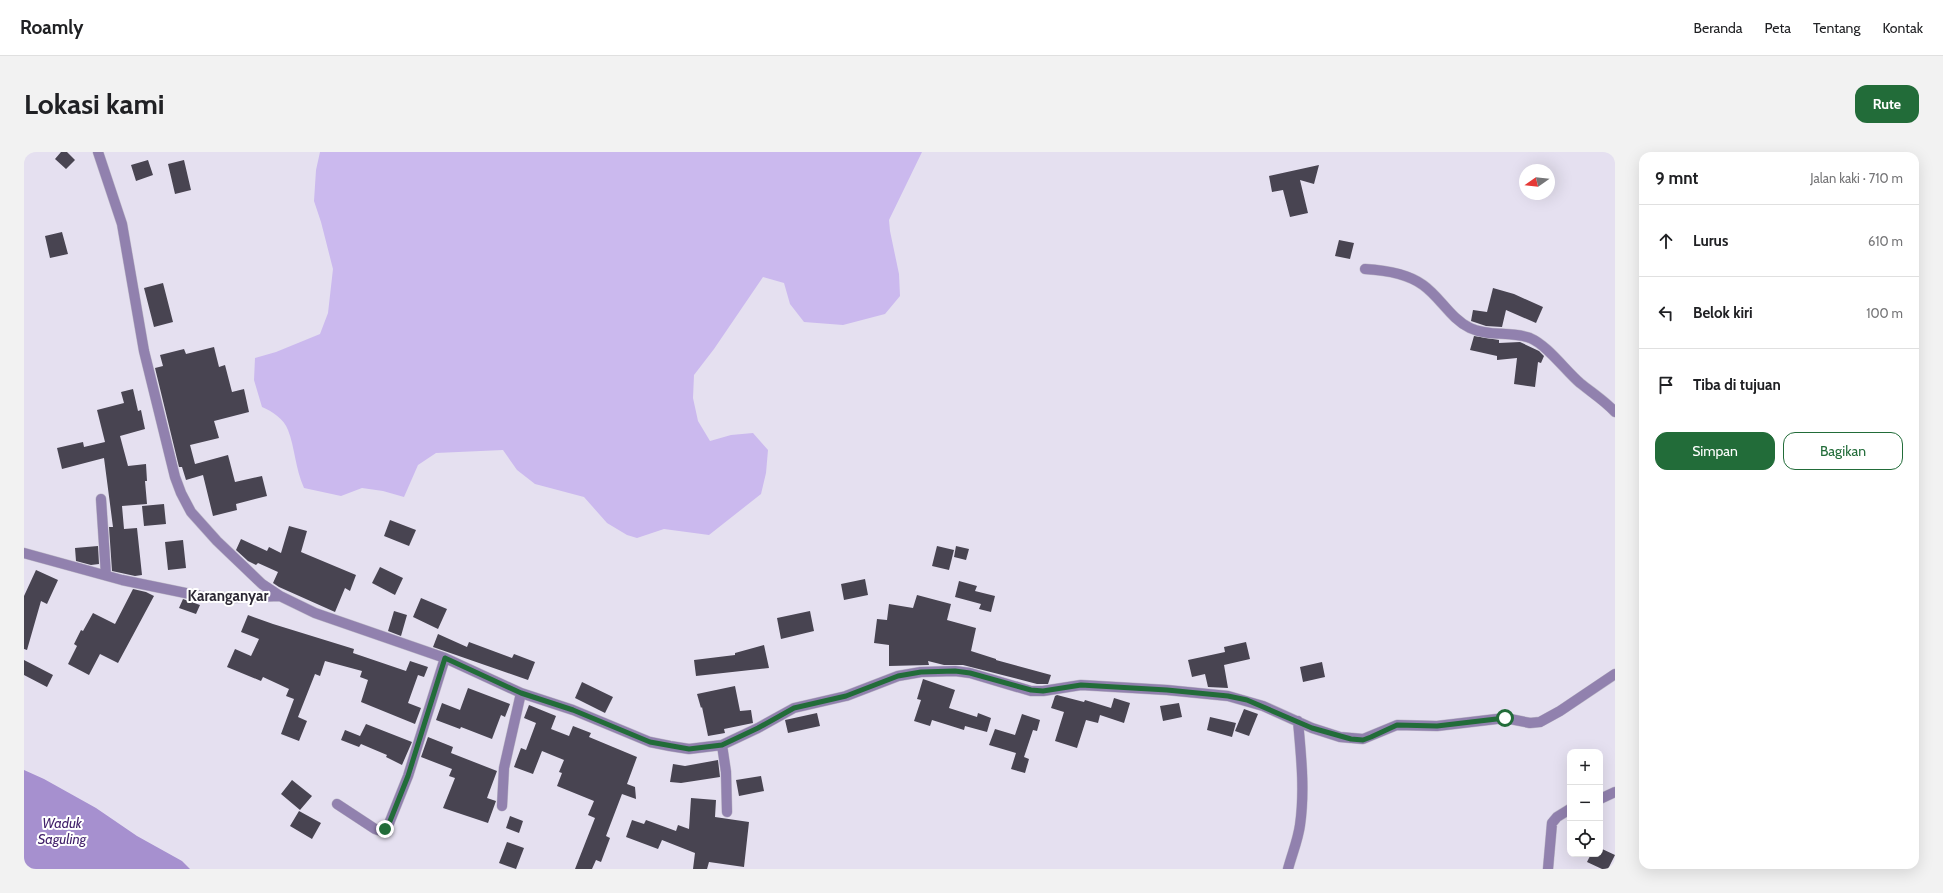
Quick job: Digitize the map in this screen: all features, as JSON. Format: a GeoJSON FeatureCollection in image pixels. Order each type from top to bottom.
{"type":"FeatureCollection","features":[{"type":"Feature","properties":{"kind":"street"},"geometry":{"type":"LineString","coordinates":[[98,152],[122,224],[144,351],[181,493],[191,512],[217,541],[256,579],[280,596],[315,613],[445,658],[521,693],[573,710],[650,742],[689,749],[722,745],[758,728],[794,708],[846,696],[898,676],[921,672],[955,671],[970,673],[1031,690],[1043,691],[1081,685],[1167,690],[1228,696],[1247,700],[1312,728],[1351,739],[1363,740],[1397,725],[1437,726],[1505,718],[1535,723],[1560,711],[1615,674]]}},
{"type":"Feature","properties":{"kind":"street"},"geometry":{"type":"LineString","coordinates":[[1365,269],[1404,277],[1423,285],[1460,322],[1470,328],[1482,332],[1519,335],[1532,339],[1542,345],[1579,382],[1615,412]]}},
{"type":"Feature","properties":{"kind":"street"},"geometry":{"type":"LineString","coordinates":[[101,499],[106,575]]}},
{"type":"Feature","properties":{"kind":"street"},"geometry":{"type":"LineString","coordinates":[[24,553],[106,575],[200,596],[233,598],[280,596]]}},
{"type":"Feature","properties":{"kind":"street"},"geometry":{"type":"LineString","coordinates":[[337,804],[375,830],[381,831],[388,826],[408,776],[445,658]]}},
{"type":"Feature","properties":{"kind":"street"},"geometry":{"type":"LineString","coordinates":[[502,806],[504,768],[521,693]]}},
{"type":"Feature","properties":{"kind":"street"},"geometry":{"type":"LineString","coordinates":[[1288,869],[1298,836],[1302,809],[1303,783],[1298,721]]}},
{"type":"Feature","properties":{"kind":"street"},"geometry":{"type":"LineString","coordinates":[[722,745],[726,772],[727,812]]}},
{"type":"Feature","properties":{"kind":"street"},"geometry":{"type":"LineString","coordinates":[[1603,798],[1615,792]]}},
{"type":"Feature","properties":{"kind":"street"},"geometry":{"type":"LineString","coordinates":[[1548,869],[1552,823],[1557,817],[1567,811]]}},
{"type":"Feature","properties":{"kind":"shaded area"},"geometry":{"type":"Polygon","coordinates":[[[320,152],[922,152],[889,220],[899,274],[900,296],[885,314],[843,325],[804,322],[790,304],[784,283],[763,277],[714,349],[694,375],[693,398],[698,421],[710,441],[731,435],[753,433],[768,450],[766,473],[761,494],[709,535],[664,529],[637,538],[627,535],[607,523],[584,497],[535,484],[517,470],[503,450],[436,453],[418,465],[404,497],[383,491],[362,488],[341,496],[304,488],[290,437],[284,422],[270,411],[262,407],[254,380],[255,358],[276,352],[320,334],[328,313],[333,269],[314,201],[316,170],[320,152]]]}},
{"type":"Feature","properties":{"kind":"water","name":"Waduk Saguling"},"geometry":{"type":"Polygon","coordinates":[[[24,770],[44,779],[96,808],[137,836],[182,861],[190,869],[24,869],[24,770]]]}},
{"type":"Feature","properties":{"kind":"building"},"geometry":{"type":"Polygon","coordinates":[[[61,152],[67,152],[75,160],[66,169],[55,159],[61,152]]]}},
{"type":"Feature","properties":{"kind":"building"},"geometry":{"type":"Polygon","coordinates":[[[148,160],[153,175],[136,181],[131,165],[148,160]]]}},
{"type":"Feature","properties":{"kind":"building"},"geometry":{"type":"Polygon","coordinates":[[[184,160],[191,190],[175,194],[168,164],[184,160]]]}},
{"type":"Feature","properties":{"kind":"building"},"geometry":{"type":"Polygon","coordinates":[[[1319,165],[1314,184],[1300,180],[1308,213],[1290,217],[1283,190],[1272,192],[1269,176],[1319,165]]]}},
{"type":"Feature","properties":{"kind":"building"},"geometry":{"type":"Polygon","coordinates":[[[62,232],[68,254],[50,258],[45,236],[62,232]]]}},
{"type":"Feature","properties":{"kind":"building"},"geometry":{"type":"Polygon","coordinates":[[[1339,240],[1354,243],[1350,259],[1335,256],[1339,240]]]}},
{"type":"Feature","properties":{"kind":"building"},"geometry":{"type":"Polygon","coordinates":[[[163,283],[173,322],[154,327],[144,288],[163,283]]]}},
{"type":"Feature","properties":{"kind":"building"},"geometry":{"type":"Polygon","coordinates":[[[1493,288],[1514,294],[1543,307],[1536,323],[1506,310],[1502,327],[1486,326],[1471,321],[1473,310],[1487,312],[1493,288]]]}},
{"type":"Feature","properties":{"kind":"building"},"geometry":{"type":"Polygon","coordinates":[[[1474,336],[1499,340],[1499,343],[1520,342],[1539,351],[1544,356],[1541,363],[1538,362],[1535,387],[1514,384],[1517,358],[1497,360],[1497,356],[1470,350],[1474,336]]]}},
{"type":"Feature","properties":{"kind":"building"},"geometry":{"type":"Polygon","coordinates":[[[214,347],[219,367],[225,365],[232,392],[244,389],[249,412],[214,421],[219,438],[190,445],[195,464],[228,455],[235,482],[262,476],[267,496],[236,504],[237,510],[213,516],[203,475],[186,480],[182,467],[179,467],[155,368],[163,366],[160,355],[184,349],[186,354],[214,347]]]}},
{"type":"Feature","properties":{"kind":"building"},"geometry":{"type":"Polygon","coordinates":[[[133,389],[138,411],[141,410],[145,429],[120,436],[128,466],[146,464],[147,481],[145,481],[147,504],[122,506],[124,529],[137,528],[142,575],[135,576],[112,571],[109,527],[113,527],[104,458],[62,469],[57,448],[83,442],[84,447],[105,442],[97,410],[124,403],[121,392],[133,389]]]}},
{"type":"Feature","properties":{"kind":"building"},"geometry":{"type":"Polygon","coordinates":[[[164,504],[166,524],[144,526],[142,506],[164,504]]]}},
{"type":"Feature","properties":{"kind":"building"},"geometry":{"type":"Polygon","coordinates":[[[390,520],[416,530],[409,546],[384,536],[390,520]]]}},
{"type":"Feature","properties":{"kind":"building"},"geometry":{"type":"Polygon","coordinates":[[[289,526],[307,531],[301,552],[356,575],[350,591],[345,588],[335,612],[279,587],[273,583],[278,572],[258,563],[256,565],[248,561],[236,550],[241,539],[267,551],[269,547],[281,553],[289,526]]]}},
{"type":"Feature","properties":{"kind":"building"},"geometry":{"type":"Polygon","coordinates":[[[183,540],[186,568],[168,570],[165,542],[183,540]]]}},
{"type":"Feature","properties":{"kind":"building"},"geometry":{"type":"Polygon","coordinates":[[[98,546],[99,564],[91,565],[76,561],[75,548],[98,546]]]}},
{"type":"Feature","properties":{"kind":"building"},"geometry":{"type":"Polygon","coordinates":[[[937,546],[954,550],[949,570],[932,566],[937,546]]]}},
{"type":"Feature","properties":{"kind":"building"},"geometry":{"type":"Polygon","coordinates":[[[956,546],[969,549],[966,560],[954,557],[956,546]]]}},
{"type":"Feature","properties":{"kind":"building"},"geometry":{"type":"Polygon","coordinates":[[[380,567],[403,578],[395,595],[372,583],[380,567]]]}},
{"type":"Feature","properties":{"kind":"building"},"geometry":{"type":"Polygon","coordinates":[[[36,570],[58,580],[47,604],[41,601],[27,650],[24,649],[24,596],[36,570]]]}},
{"type":"Feature","properties":{"kind":"building"},"geometry":{"type":"Polygon","coordinates":[[[865,579],[868,595],[844,600],[841,584],[865,579]]]}},
{"type":"Feature","properties":{"kind":"building"},"geometry":{"type":"Polygon","coordinates":[[[959,581],[977,586],[975,591],[995,596],[991,612],[979,609],[981,604],[955,597],[959,581]]]}},
{"type":"Feature","properties":{"kind":"building"},"geometry":{"type":"Polygon","coordinates":[[[133,589],[146,592],[154,596],[118,663],[100,654],[89,675],[68,664],[77,646],[74,644],[81,630],[83,631],[93,613],[115,624],[133,589]]]}},
{"type":"Feature","properties":{"kind":"building"},"geometry":{"type":"Polygon","coordinates":[[[917,595],[951,604],[947,620],[976,628],[971,651],[996,660],[1051,675],[1048,684],[1037,684],[963,665],[944,665],[928,661],[929,665],[889,666],[889,645],[874,643],[877,619],[887,620],[889,604],[913,608],[917,595]]]}},
{"type":"Feature","properties":{"kind":"building"},"geometry":{"type":"Polygon","coordinates":[[[421,598],[447,609],[438,629],[413,617],[421,598]]]}},
{"type":"Feature","properties":{"kind":"building"},"geometry":{"type":"Polygon","coordinates":[[[183,599],[200,605],[196,614],[179,608],[183,599]]]}},
{"type":"Feature","properties":{"kind":"building"},"geometry":{"type":"Polygon","coordinates":[[[394,611],[407,615],[401,636],[388,631],[394,611]]]}},
{"type":"Feature","properties":{"kind":"building"},"geometry":{"type":"Polygon","coordinates":[[[810,611],[814,631],[781,639],[777,618],[810,611]]]}},
{"type":"Feature","properties":{"kind":"building"},"geometry":{"type":"Polygon","coordinates":[[[248,615],[354,649],[353,653],[406,671],[410,661],[428,667],[424,677],[418,675],[408,703],[421,708],[415,724],[361,702],[368,680],[360,677],[362,671],[325,661],[320,676],[315,674],[298,717],[307,721],[299,741],[281,734],[294,699],[286,696],[289,689],[263,677],[261,681],[227,667],[235,649],[251,656],[259,639],[241,632],[248,615]]]}},
{"type":"Feature","properties":{"kind":"building"},"geometry":{"type":"Polygon","coordinates":[[[438,634],[467,647],[469,642],[512,658],[514,654],[535,662],[528,680],[433,647],[438,634]]]}},
{"type":"Feature","properties":{"kind":"building"},"geometry":{"type":"Polygon","coordinates":[[[1246,642],[1250,659],[1224,665],[1228,688],[1208,687],[1205,674],[1192,677],[1188,660],[1225,652],[1224,647],[1246,642]]]}},
{"type":"Feature","properties":{"kind":"building"},"geometry":{"type":"Polygon","coordinates":[[[764,645],[769,668],[696,676],[694,660],[735,655],[735,653],[764,645]]]}},
{"type":"Feature","properties":{"kind":"building"},"geometry":{"type":"Polygon","coordinates":[[[24,660],[53,675],[47,687],[24,675],[24,660]]]}},
{"type":"Feature","properties":{"kind":"building"},"geometry":{"type":"Polygon","coordinates":[[[1322,662],[1325,677],[1303,682],[1300,667],[1322,662]]]}},
{"type":"Feature","properties":{"kind":"building"},"geometry":{"type":"Polygon","coordinates":[[[923,679],[955,690],[949,708],[977,717],[978,713],[991,718],[987,732],[965,726],[964,730],[932,720],[930,726],[914,721],[921,700],[917,699],[923,679]]]}},
{"type":"Feature","properties":{"kind":"building"},"geometry":{"type":"Polygon","coordinates":[[[582,682],[613,697],[605,713],[575,698],[582,682]]]}},
{"type":"Feature","properties":{"kind":"building"},"geometry":{"type":"Polygon","coordinates":[[[735,686],[740,711],[751,710],[753,723],[724,729],[725,733],[708,736],[702,707],[701,708],[697,694],[735,686]]]}},
{"type":"Feature","properties":{"kind":"building"},"geometry":{"type":"Polygon","coordinates":[[[468,688],[510,704],[505,717],[501,715],[492,739],[461,727],[460,729],[436,720],[442,703],[460,710],[468,688]]]}},
{"type":"Feature","properties":{"kind":"building"},"geometry":{"type":"Polygon","coordinates":[[[1057,695],[1084,702],[1085,700],[1111,708],[1114,698],[1130,703],[1124,723],[1100,715],[1098,723],[1086,720],[1077,748],[1055,741],[1064,712],[1051,708],[1055,696],[1057,695]]]}},
{"type":"Feature","properties":{"kind":"building"},"geometry":{"type":"Polygon","coordinates":[[[1179,703],[1182,717],[1163,721],[1160,706],[1179,703]]]}},
{"type":"Feature","properties":{"kind":"building"},"geometry":{"type":"Polygon","coordinates":[[[529,705],[556,716],[551,729],[569,736],[573,726],[591,733],[589,737],[637,757],[627,784],[635,787],[636,799],[622,794],[606,836],[610,838],[601,862],[596,860],[592,869],[575,869],[595,818],[588,815],[594,801],[557,786],[562,773],[559,772],[564,760],[542,751],[533,774],[514,767],[521,748],[526,750],[536,723],[524,718],[529,705]]]}},
{"type":"Feature","properties":{"kind":"building"},"geometry":{"type":"Polygon","coordinates":[[[1244,709],[1258,714],[1249,736],[1235,731],[1244,709]]]}},
{"type":"Feature","properties":{"kind":"building"},"geometry":{"type":"Polygon","coordinates":[[[817,713],[820,726],[788,733],[785,720],[817,713]]]}},
{"type":"Feature","properties":{"kind":"building"},"geometry":{"type":"Polygon","coordinates":[[[1022,714],[1040,720],[1037,731],[1033,730],[1024,757],[1029,759],[1025,773],[1011,769],[1016,753],[989,745],[995,729],[1015,735],[1022,714]]]}},
{"type":"Feature","properties":{"kind":"building"},"geometry":{"type":"Polygon","coordinates":[[[1210,717],[1236,723],[1232,737],[1207,730],[1210,717]]]}},
{"type":"Feature","properties":{"kind":"building"},"geometry":{"type":"Polygon","coordinates":[[[366,724],[412,742],[402,765],[386,757],[387,755],[361,744],[359,747],[341,740],[345,730],[360,736],[366,724]]]}},
{"type":"Feature","properties":{"kind":"building"},"geometry":{"type":"Polygon","coordinates":[[[428,737],[453,747],[451,753],[497,771],[487,798],[496,801],[488,823],[443,808],[455,778],[449,776],[452,769],[421,757],[428,737]]]}},
{"type":"Feature","properties":{"kind":"building"},"geometry":{"type":"Polygon","coordinates":[[[718,760],[720,777],[681,783],[670,782],[673,764],[685,766],[718,760]]]}},
{"type":"Feature","properties":{"kind":"building"},"geometry":{"type":"Polygon","coordinates":[[[761,776],[764,791],[739,796],[736,780],[761,776]]]}},
{"type":"Feature","properties":{"kind":"building"},"geometry":{"type":"Polygon","coordinates":[[[292,780],[312,796],[300,810],[281,794],[292,780]]]}},
{"type":"Feature","properties":{"kind":"building"},"geometry":{"type":"Polygon","coordinates":[[[691,798],[716,800],[715,817],[749,822],[744,867],[709,862],[707,869],[693,869],[695,853],[662,840],[658,849],[626,837],[632,820],[644,824],[646,820],[676,831],[678,825],[689,829],[691,798]]]}},
{"type":"Feature","properties":{"kind":"building"},"geometry":{"type":"Polygon","coordinates":[[[299,811],[321,823],[312,839],[290,826],[299,811]]]}},
{"type":"Feature","properties":{"kind":"building"},"geometry":{"type":"Polygon","coordinates":[[[510,816],[523,821],[519,833],[506,828],[510,816]]]}},
{"type":"Feature","properties":{"kind":"building"},"geometry":{"type":"Polygon","coordinates":[[[507,842],[524,848],[516,869],[499,863],[507,842]]]}},
{"type":"Feature","properties":{"kind":"building"},"geometry":{"type":"Polygon","coordinates":[[[1603,849],[1615,855],[1608,869],[1602,869],[1587,862],[1590,857],[1603,857],[1603,849]]]}},
{"type":"Feature","properties":{"kind":"district","name":"Karanganyar"},"geometry":{"type":"Point","coordinates":[228,596]}},
{"type":"Feature","properties":{"kind":"route"},"geometry":{"type":"LineString","coordinates":[[385,829],[388,826],[408,776],[445,658],[521,693],[573,710],[650,742],[689,749],[708,748],[722,745],[734,741],[794,708],[814,702],[846,696],[878,685],[898,676],[921,672],[955,671],[970,673],[1017,688],[1043,691],[1081,685],[1167,690],[1228,696],[1247,700],[1263,706],[1312,728],[1340,737],[1363,740],[1397,725],[1437,726],[1505,718]]}}]}
